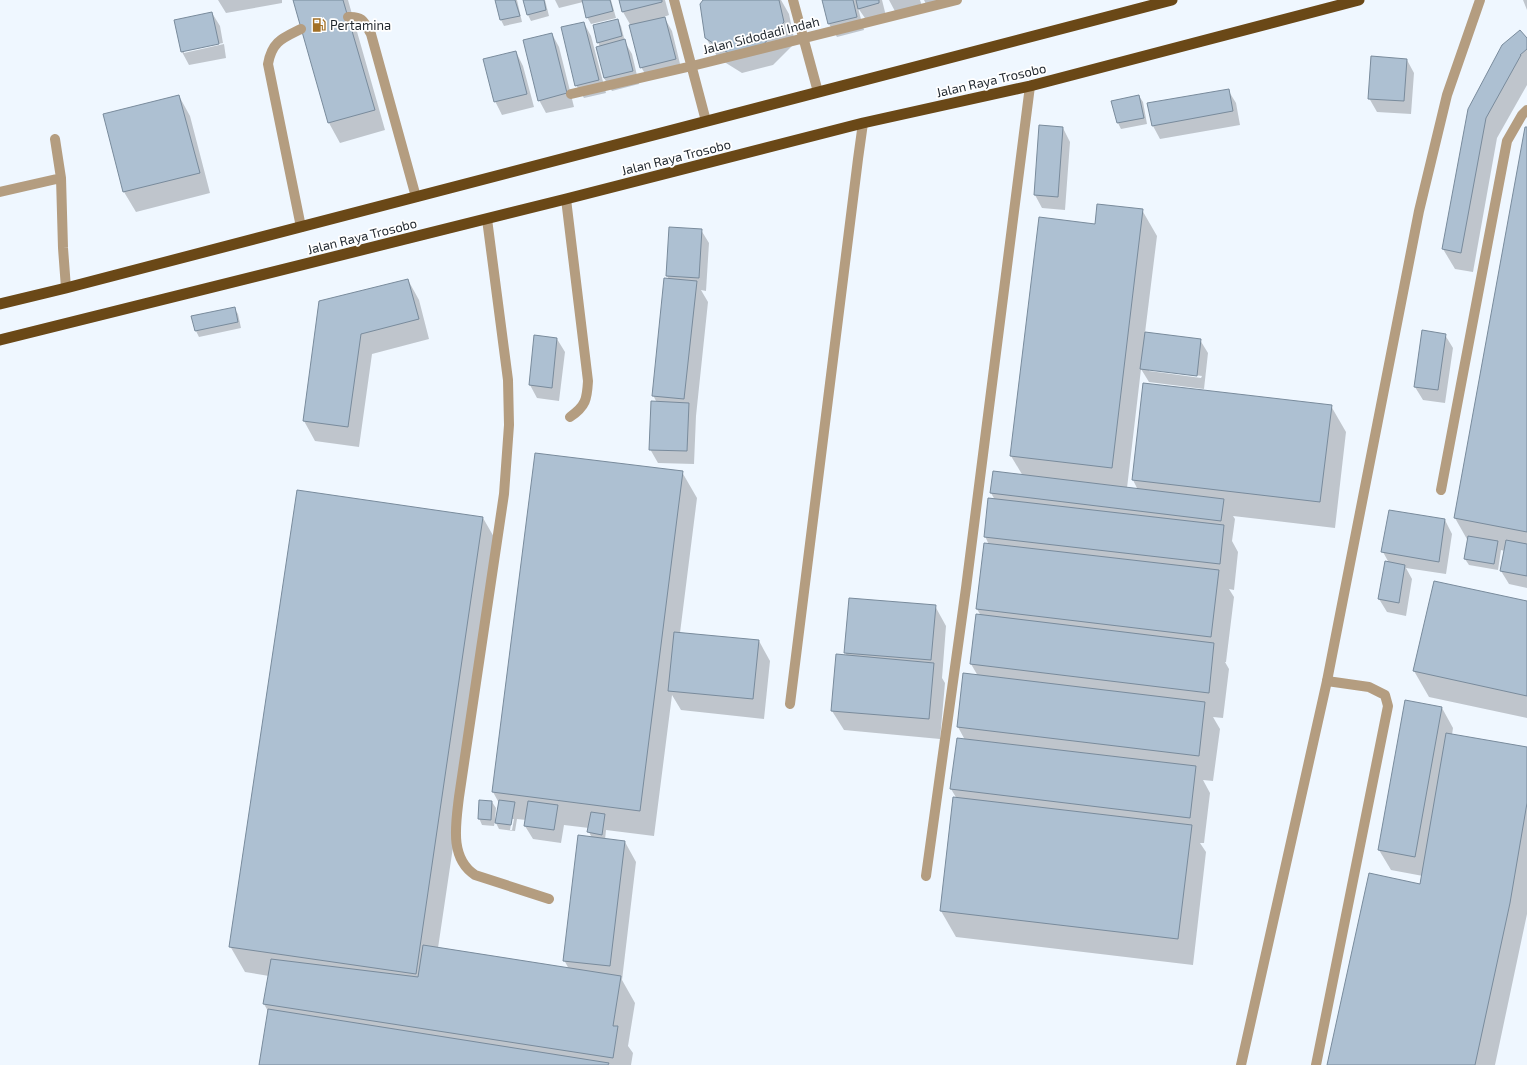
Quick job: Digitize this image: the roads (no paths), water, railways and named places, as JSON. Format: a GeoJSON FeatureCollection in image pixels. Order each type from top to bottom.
{"type":"FeatureCollection","features":[{"type":"Feature","properties":{"kind":"highway","name":"Jalan Raya Trosobo"},"geometry":{"type":"LineString","coordinates":[[0,304],[301,228],[1172,0]]}},
{"type":"Feature","properties":{"kind":"highway","name":"Jalan Raya Trosobo"},"geometry":{"type":"LineString","coordinates":[[0,340],[487,219],[863,123],[1030,86],[1358,0]]}},
{"type":"Feature","properties":{"kind":"street"},"geometry":{"type":"LineString","coordinates":[[674,0],[706,121]]}},
{"type":"Feature","properties":{"kind":"street"},"geometry":{"type":"LineString","coordinates":[[793,0],[818,92]]}},
{"type":"Feature","properties":{"kind":"street","name":"Jalan Sidodadi Indah"},"geometry":{"type":"LineString","coordinates":[[571,94],[692,66],[957,0]]}},
{"type":"Feature","properties":{"kind":"street"},"geometry":{"type":"LineString","coordinates":[[1241,1065],[1328,681],[1419,211],[1447,95],[1480,0]]}},
{"type":"Feature","properties":{"kind":"street"},"geometry":{"type":"LineString","coordinates":[[348,17],[357,17],[362,20],[372,34],[416,197]]}},
{"type":"Feature","properties":{"kind":"street"},"geometry":{"type":"LineString","coordinates":[[301,29],[281,39],[277,43],[270,55],[268,64],[301,228]]}},
{"type":"Feature","properties":{"kind":"street"},"geometry":{"type":"LineString","coordinates":[[926,876],[966,588],[1030,86]]}},
{"type":"Feature","properties":{"kind":"street"},"geometry":{"type":"LineString","coordinates":[[1441,490],[1507,141],[1522,115],[1527,110]]}},
{"type":"Feature","properties":{"kind":"street"},"geometry":{"type":"LineString","coordinates":[[790,704],[863,123]]}},
{"type":"Feature","properties":{"kind":"street"},"geometry":{"type":"LineString","coordinates":[[55,139],[61,178],[66,288]]}},
{"type":"Feature","properties":{"kind":"street"},"geometry":{"type":"LineString","coordinates":[[0,192],[61,178]]}},
{"type":"Feature","properties":{"kind":"street"},"geometry":{"type":"LineString","coordinates":[[566,199],[588,381],[587,398],[579,411],[570,417]]}},
{"type":"Feature","properties":{"kind":"street"},"geometry":{"type":"LineString","coordinates":[[487,219],[508,380],[509,425],[504,494],[457,809],[457,846],[462,864],[475,875],[549,899]]}},
{"type":"Feature","properties":{"kind":"street"},"geometry":{"type":"LineString","coordinates":[[1316,1065],[1388,706],[1385,695],[1372,688],[1328,681]]}},
{"type":"Feature","properties":{"kind":"place","name":"Pertamina"},"geometry":{"type":"Point","coordinates":[319,25]}}]}
